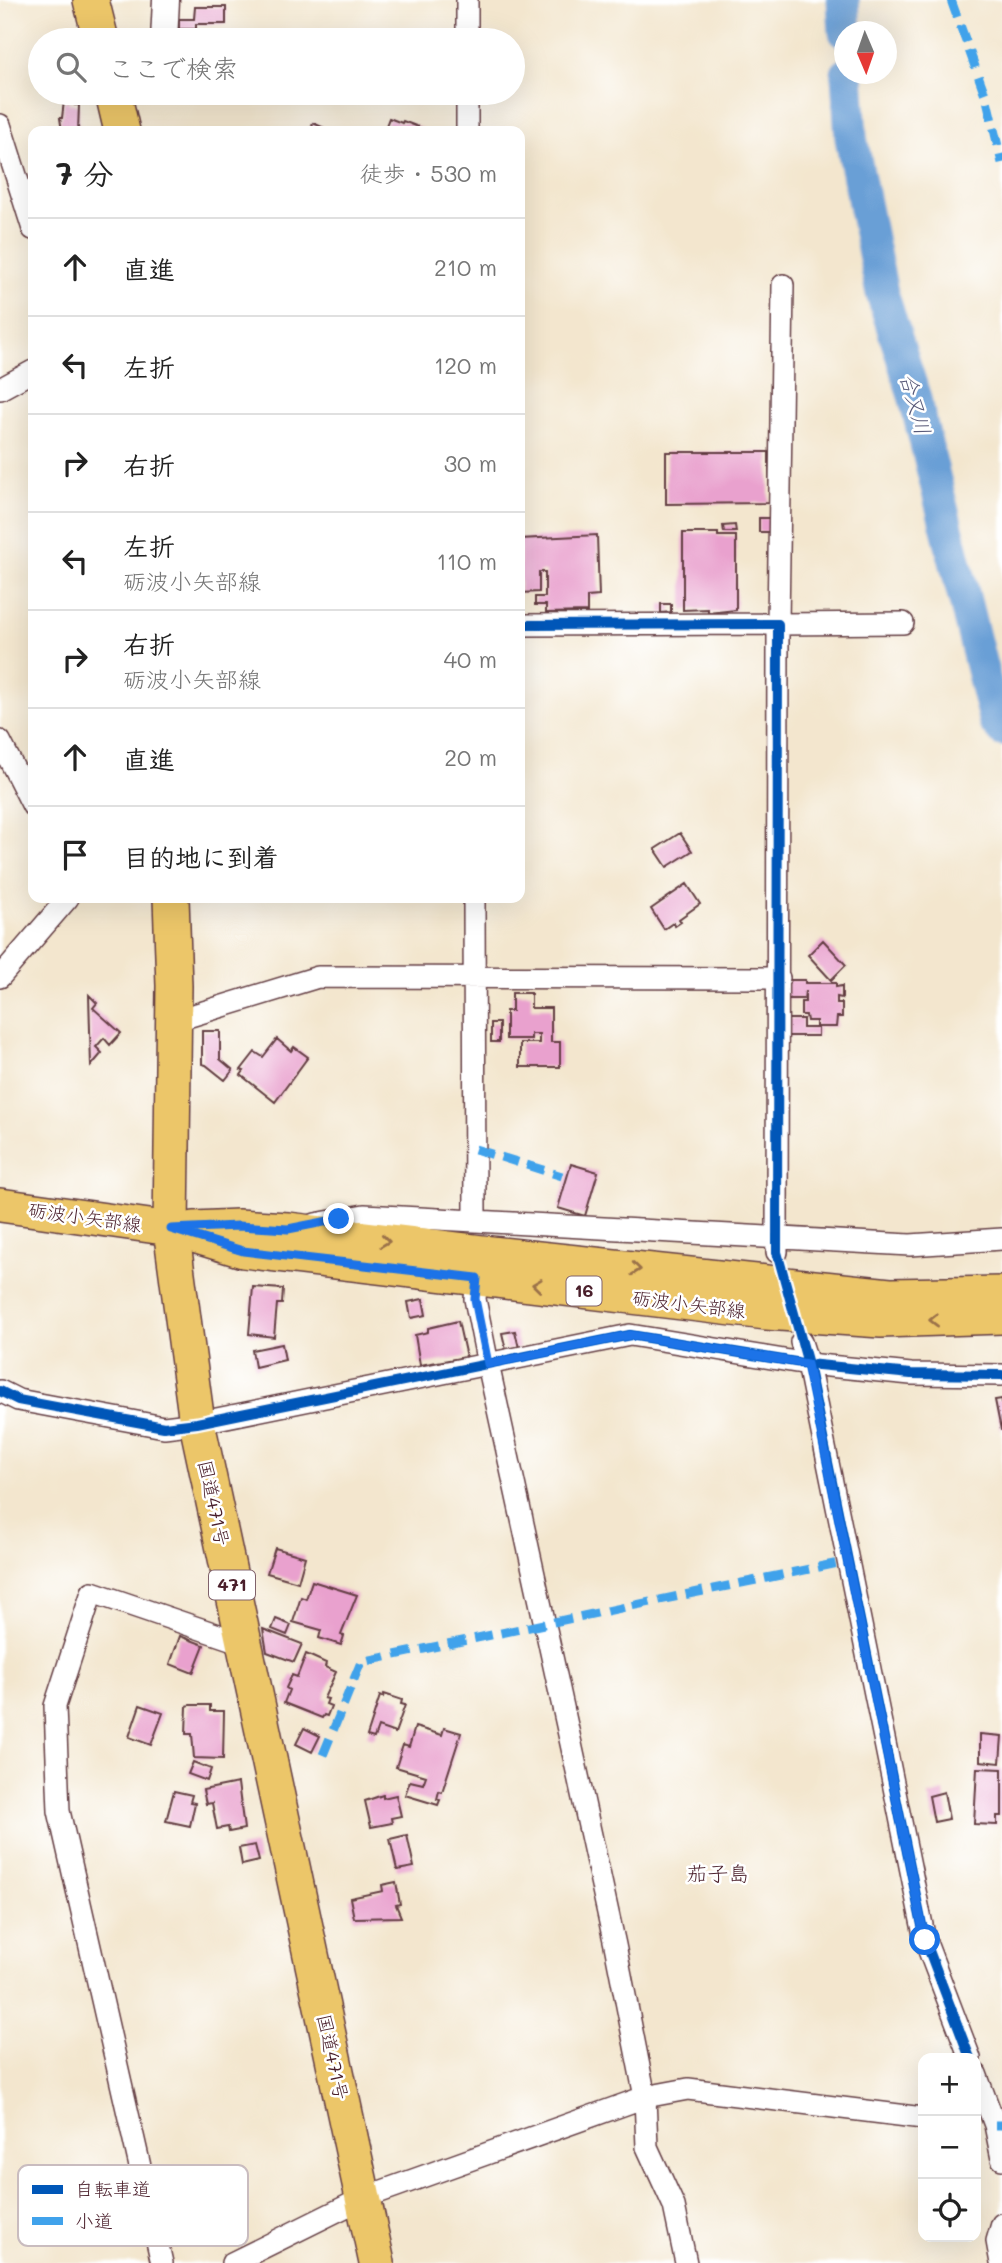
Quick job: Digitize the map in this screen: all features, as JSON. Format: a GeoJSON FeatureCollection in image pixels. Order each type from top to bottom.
{"type":"FeatureCollection","features":[{"type":"Feature","properties":{"kind":"highway"},"geometry":{"type":"LineString","coordinates":[[91,0],[98,28]]}},
{"type":"Feature","properties":{"kind":"highway"},"geometry":{"type":"LineString","coordinates":[[116,105],[121,126]]}},
{"type":"Feature","properties":{"kind":"highway","name":"国道471号"},"geometry":{"type":"LineString","coordinates":[[172,903],[174,1021],[171,1229],[197,1423],[377,2263]]}},
{"type":"Feature","properties":{"kind":"main road","name":"砺波小矢部線"},"geometry":{"type":"LineString","coordinates":[[0,1205],[171,1229],[243,1251],[766,1313],[881,1321],[1002,1317]]}},
{"type":"Feature","properties":{"kind":"main road","name":"砺波小矢部線"},"geometry":{"type":"LineString","coordinates":[[171,1229],[238,1226],[288,1229],[877,1294],[1002,1293]]}},
{"type":"Feature","properties":{"kind":"street"},"geometry":{"type":"LineString","coordinates":[[165,28],[166,0]]}},
{"type":"Feature","properties":{"kind":"street"},"geometry":{"type":"LineString","coordinates":[[467,0],[467,28]]}},
{"type":"Feature","properties":{"kind":"street"},"geometry":{"type":"LineString","coordinates":[[467,105],[467,126]]}},
{"type":"Feature","properties":{"kind":"street"},"geometry":{"type":"LineString","coordinates":[[0,125],[28,213]]}},
{"type":"Feature","properties":{"kind":"street"},"geometry":{"type":"LineString","coordinates":[[777,1245],[778,624],[783,285]]}},
{"type":"Feature","properties":{"kind":"street"},"geometry":{"type":"LineString","coordinates":[[0,390],[28,374]]}},
{"type":"Feature","properties":{"kind":"street"},"geometry":{"type":"LineString","coordinates":[[525,625],[903,623]]}},
{"type":"Feature","properties":{"kind":"street"},"geometry":{"type":"LineString","coordinates":[[0,741],[28,796]]}},
{"type":"Feature","properties":{"kind":"street"},"geometry":{"type":"LineString","coordinates":[[0,977],[64,903]]}},
{"type":"Feature","properties":{"kind":"street"},"geometry":{"type":"LineString","coordinates":[[474,903],[475,1221]]}},
{"type":"Feature","properties":{"kind":"street"},"geometry":{"type":"LineString","coordinates":[[174,1021],[318,976],[779,978]]}},
{"type":"Feature","properties":{"kind":"street"},"geometry":{"type":"LineString","coordinates":[[288,1229],[364,1215],[777,1245],[910,1245],[1002,1239]]}},
{"type":"Feature","properties":{"kind":"street"},"geometry":{"type":"LineString","coordinates":[[477,1278],[475,1299],[488,1364],[612,1932],[645,2097],[647,2147],[674,2206],[686,2263]]}},
{"type":"Feature","properties":{"kind":"street"},"geometry":{"type":"LineString","coordinates":[[0,1391],[18,1399],[164,1427],[197,1423],[630,1335],[807,1364],[911,1374],[1002,1375]]}},
{"type":"Feature","properties":{"kind":"street"},"geometry":{"type":"LineString","coordinates":[[801,1342],[925,1940],[968,2053]]}},
{"type":"Feature","properties":{"kind":"street"},"geometry":{"type":"LineString","coordinates":[[140,2165],[60,1811],[55,1706],[92,1592],[245,1644]]}},
{"type":"Feature","properties":{"kind":"street"},"geometry":{"type":"LineString","coordinates":[[232,2263],[363,2198],[645,2097],[688,2089],[918,2117]]}},
{"type":"Feature","properties":{"kind":"street"},"geometry":{"type":"LineString","coordinates":[[981,2102],[985,2124],[1002,2159]]}},
{"type":"Feature","properties":{"kind":"street"},"geometry":{"type":"LineString","coordinates":[[1001,2263],[997,2241],[1002,2224]]}},
{"type":"Feature","properties":{"kind":"building"},"geometry":{"type":"Polygon","coordinates":[[[195,7],[226,7],[226,24],[196,24],[196,28],[179,28],[179,19],[194,19],[195,7]]]}},
{"type":"Feature","properties":{"kind":"building"},"geometry":{"type":"Polygon","coordinates":[[[64,105],[79,105],[78,126],[61,126],[64,105]]]}},
{"type":"Feature","properties":{"kind":"building"},"geometry":{"type":"Polygon","coordinates":[[[389,118],[416,126],[386,126],[389,118]]]}},
{"type":"Feature","properties":{"kind":"building"},"geometry":{"type":"Polygon","coordinates":[[[666,452],[769,452],[769,503],[666,504],[666,452]]]}},
{"type":"Feature","properties":{"kind":"building"},"geometry":{"type":"Polygon","coordinates":[[[759,518],[771,518],[771,532],[759,532],[759,518]]]}},
{"type":"Feature","properties":{"kind":"building"},"geometry":{"type":"Polygon","coordinates":[[[735,525],[736,532],[724,532],[723,526],[735,525]]]}},
{"type":"Feature","properties":{"kind":"building"},"geometry":{"type":"Polygon","coordinates":[[[683,533],[736,536],[736,610],[708,613],[708,609],[683,610],[683,533]]]}},
{"type":"Feature","properties":{"kind":"building"},"geometry":{"type":"Polygon","coordinates":[[[597,535],[599,596],[587,597],[587,612],[546,613],[546,605],[535,605],[535,597],[545,597],[545,572],[539,572],[539,592],[525,593],[525,539],[597,535]]]}},
{"type":"Feature","properties":{"kind":"building"},"geometry":{"type":"Polygon","coordinates":[[[661,604],[671,604],[671,612],[661,613],[661,604]]]}},
{"type":"Feature","properties":{"kind":"building"},"geometry":{"type":"Polygon","coordinates":[[[680,833],[692,851],[667,867],[655,849],[680,833]]]}},
{"type":"Feature","properties":{"kind":"building"},"geometry":{"type":"Polygon","coordinates":[[[687,884],[700,904],[679,919],[681,922],[675,926],[673,923],[664,929],[651,909],[687,884]]]}},
{"type":"Feature","properties":{"kind":"building"},"geometry":{"type":"Polygon","coordinates":[[[823,940],[846,965],[831,980],[808,955],[823,940]]]}},
{"type":"Feature","properties":{"kind":"building"},"geometry":{"type":"Polygon","coordinates":[[[787,980],[836,983],[836,987],[842,986],[842,998],[837,997],[837,1003],[842,1003],[842,1017],[837,1017],[836,1027],[816,1027],[816,1021],[807,1021],[806,1015],[801,1015],[801,1002],[805,1002],[805,991],[804,999],[786,999],[787,980]]]}},
{"type":"Feature","properties":{"kind":"building"},"geometry":{"type":"Polygon","coordinates":[[[512,993],[531,993],[531,1008],[551,1008],[551,1042],[560,1042],[560,1067],[520,1067],[520,1043],[539,1043],[539,1034],[531,1034],[531,1039],[506,1039],[506,1011],[512,1011],[512,993]]]}},
{"type":"Feature","properties":{"kind":"building"},"geometry":{"type":"Polygon","coordinates":[[[89,995],[97,1003],[93,1008],[121,1033],[110,1045],[104,1038],[96,1047],[102,1053],[91,1066],[89,995]]]}},
{"type":"Feature","properties":{"kind":"building"},"geometry":{"type":"Polygon","coordinates":[[[788,1019],[803,1019],[803,1028],[818,1028],[818,1036],[788,1036],[788,1019]]]}},
{"type":"Feature","properties":{"kind":"building"},"geometry":{"type":"Polygon","coordinates":[[[491,1023],[499,1023],[499,1042],[491,1042],[491,1023]]]}},
{"type":"Feature","properties":{"kind":"building"},"geometry":{"type":"Polygon","coordinates":[[[202,1031],[220,1031],[220,1059],[233,1070],[225,1080],[202,1064],[202,1031]]]}},
{"type":"Feature","properties":{"kind":"building"},"geometry":{"type":"Polygon","coordinates":[[[277,1039],[291,1051],[294,1047],[308,1057],[275,1102],[241,1075],[244,1071],[241,1070],[255,1052],[263,1057],[277,1039]]]}},
{"type":"Feature","properties":{"kind":"building"},"geometry":{"type":"Polygon","coordinates":[[[571,1164],[598,1172],[585,1216],[558,1208],[571,1164]]]}},
{"type":"Feature","properties":{"kind":"building"},"geometry":{"type":"Polygon","coordinates":[[[253,1287],[283,1289],[282,1304],[277,1304],[274,1337],[249,1334],[253,1287]]]}},
{"type":"Feature","properties":{"kind":"building"},"geometry":{"type":"Polygon","coordinates":[[[423,1299],[426,1315],[411,1318],[408,1302],[423,1299]]]}},
{"type":"Feature","properties":{"kind":"building"},"geometry":{"type":"Polygon","coordinates":[[[458,1321],[466,1357],[420,1365],[415,1335],[428,1332],[428,1328],[458,1321]]]}},
{"type":"Feature","properties":{"kind":"building"},"geometry":{"type":"Polygon","coordinates":[[[515,1331],[519,1348],[506,1350],[502,1333],[515,1331]]]}},
{"type":"Feature","properties":{"kind":"building"},"geometry":{"type":"Polygon","coordinates":[[[282,1344],[285,1360],[255,1367],[252,1350],[282,1344]]]}},
{"type":"Feature","properties":{"kind":"building"},"geometry":{"type":"Polygon","coordinates":[[[1002,1399],[1002,1430],[1001,1430],[995,1400],[1002,1399]]]}},
{"type":"Feature","properties":{"kind":"building"},"geometry":{"type":"Polygon","coordinates":[[[275,1548],[305,1557],[298,1582],[267,1573],[275,1548]]]}},
{"type":"Feature","properties":{"kind":"building"},"geometry":{"type":"Polygon","coordinates":[[[312,1581],[357,1595],[341,1635],[344,1636],[341,1645],[319,1638],[321,1630],[293,1622],[301,1597],[306,1599],[312,1581]]]}},
{"type":"Feature","properties":{"kind":"building"},"geometry":{"type":"Polygon","coordinates":[[[276,1619],[291,1625],[287,1635],[272,1629],[276,1619]]]}},
{"type":"Feature","properties":{"kind":"building"},"geometry":{"type":"Polygon","coordinates":[[[263,1629],[302,1644],[294,1662],[267,1652],[263,1629]]]}},
{"type":"Feature","properties":{"kind":"building"},"geometry":{"type":"Polygon","coordinates":[[[180,1636],[204,1645],[193,1673],[170,1664],[180,1636]]]}},
{"type":"Feature","properties":{"kind":"building"},"geometry":{"type":"Polygon","coordinates":[[[306,1654],[326,1663],[325,1667],[336,1672],[324,1698],[328,1699],[326,1704],[331,1706],[327,1716],[322,1718],[284,1703],[289,1690],[286,1688],[292,1675],[297,1677],[306,1654]]]}},
{"type":"Feature","properties":{"kind":"building"},"geometry":{"type":"Polygon","coordinates":[[[384,1694],[402,1700],[401,1704],[405,1705],[395,1733],[378,1727],[374,1738],[367,1736],[380,1696],[383,1697],[384,1694]]]}},
{"type":"Feature","properties":{"kind":"building"},"geometry":{"type":"Polygon","coordinates":[[[140,1705],[163,1713],[151,1745],[129,1737],[140,1705]]]}},
{"type":"Feature","properties":{"kind":"building"},"geometry":{"type":"Polygon","coordinates":[[[210,1705],[210,1711],[224,1711],[223,1759],[194,1758],[192,1734],[186,1734],[187,1706],[210,1705]]]}},
{"type":"Feature","properties":{"kind":"building"},"geometry":{"type":"Polygon","coordinates":[[[415,1727],[442,1735],[444,1728],[461,1733],[442,1792],[439,1791],[438,1805],[405,1795],[410,1781],[423,1784],[426,1776],[396,1767],[403,1745],[409,1747],[415,1727]]]}},
{"type":"Feature","properties":{"kind":"building"},"geometry":{"type":"Polygon","coordinates":[[[304,1728],[320,1736],[312,1752],[296,1744],[304,1728]]]}},
{"type":"Feature","properties":{"kind":"building"},"geometry":{"type":"Polygon","coordinates":[[[980,1734],[1002,1736],[1000,1763],[980,1761],[980,1734]]]}},
{"type":"Feature","properties":{"kind":"building"},"geometry":{"type":"Polygon","coordinates":[[[193,1762],[211,1769],[207,1781],[188,1774],[193,1762]]]}},
{"type":"Feature","properties":{"kind":"building"},"geometry":{"type":"Polygon","coordinates":[[[977,1768],[1002,1769],[1002,1816],[997,1816],[997,1825],[974,1824],[977,1768]]]}},
{"type":"Feature","properties":{"kind":"building"},"geometry":{"type":"Polygon","coordinates":[[[238,1783],[244,1829],[229,1832],[228,1827],[217,1829],[212,1803],[206,1804],[203,1790],[238,1783]]]}},
{"type":"Feature","properties":{"kind":"building"},"geometry":{"type":"Polygon","coordinates":[[[174,1791],[192,1795],[190,1802],[195,1803],[190,1826],[166,1821],[174,1791]]]}},
{"type":"Feature","properties":{"kind":"building"},"geometry":{"type":"Polygon","coordinates":[[[944,1792],[949,1819],[934,1822],[929,1796],[944,1792]]]}},
{"type":"Feature","properties":{"kind":"building"},"geometry":{"type":"Polygon","coordinates":[[[383,1795],[383,1798],[396,1795],[401,1816],[391,1818],[392,1823],[371,1827],[365,1801],[383,1795]]]}},
{"type":"Feature","properties":{"kind":"building"},"geometry":{"type":"Polygon","coordinates":[[[407,1835],[414,1867],[397,1870],[390,1839],[407,1835]]]}},
{"type":"Feature","properties":{"kind":"building"},"geometry":{"type":"Polygon","coordinates":[[[255,1845],[259,1861],[242,1865],[239,1848],[255,1845]]]}},
{"type":"Feature","properties":{"kind":"building"},"geometry":{"type":"Polygon","coordinates":[[[396,1882],[400,1904],[396,1905],[401,1917],[354,1918],[350,1898],[383,1891],[382,1885],[396,1882]]]}},
{"type":"Feature","properties":{"kind":"waterway","name":"合又川"},"geometry":{"type":"LineString","coordinates":[[843,0],[844,21]]}},
{"type":"Feature","properties":{"kind":"waterway","name":"合又川"},"geometry":{"type":"LineString","coordinates":[[848,84],[851,138],[882,293],[914,395],[995,722],[1002,730]]}},
{"type":"Feature","properties":{"kind":"marked path"},"geometry":{"type":"LineString","coordinates":[[951,0],[987,100],[1002,163]]}},
{"type":"Feature","properties":{"kind":"marked path"},"geometry":{"type":"LineString","coordinates":[[475,1149],[562,1176]]}},
{"type":"Feature","properties":{"kind":"marked path"},"geometry":{"type":"LineString","coordinates":[[323,1755],[361,1662],[848,1561]]}},
{"type":"Feature","properties":{"kind":"marked path"},"geometry":{"type":"LineString","coordinates":[[995,2125],[1002,2125]]}},
{"type":"Feature","properties":{"kind":"cycle path"},"geometry":{"type":"LineString","coordinates":[[525,625],[778,624],[777,1252],[808,1364],[925,1940],[968,2053]]}},
{"type":"Feature","properties":{"kind":"cycle path"},"geometry":{"type":"LineString","coordinates":[[0,1391],[18,1400],[164,1427],[197,1423],[630,1335],[808,1364],[911,1374],[1002,1375]]}},
{"type":"Feature","properties":{"kind":"district","name":"茄子島"},"geometry":{"type":"Point","coordinates":[718,1874]}},
{"type":"Feature","properties":{"kind":"route"},"geometry":{"type":"LineString","coordinates":[[339,1219],[288,1229],[238,1226],[171,1229],[243,1251],[477,1278],[475,1299],[488,1364],[630,1335],[807,1364],[925,1940]]}}]}
